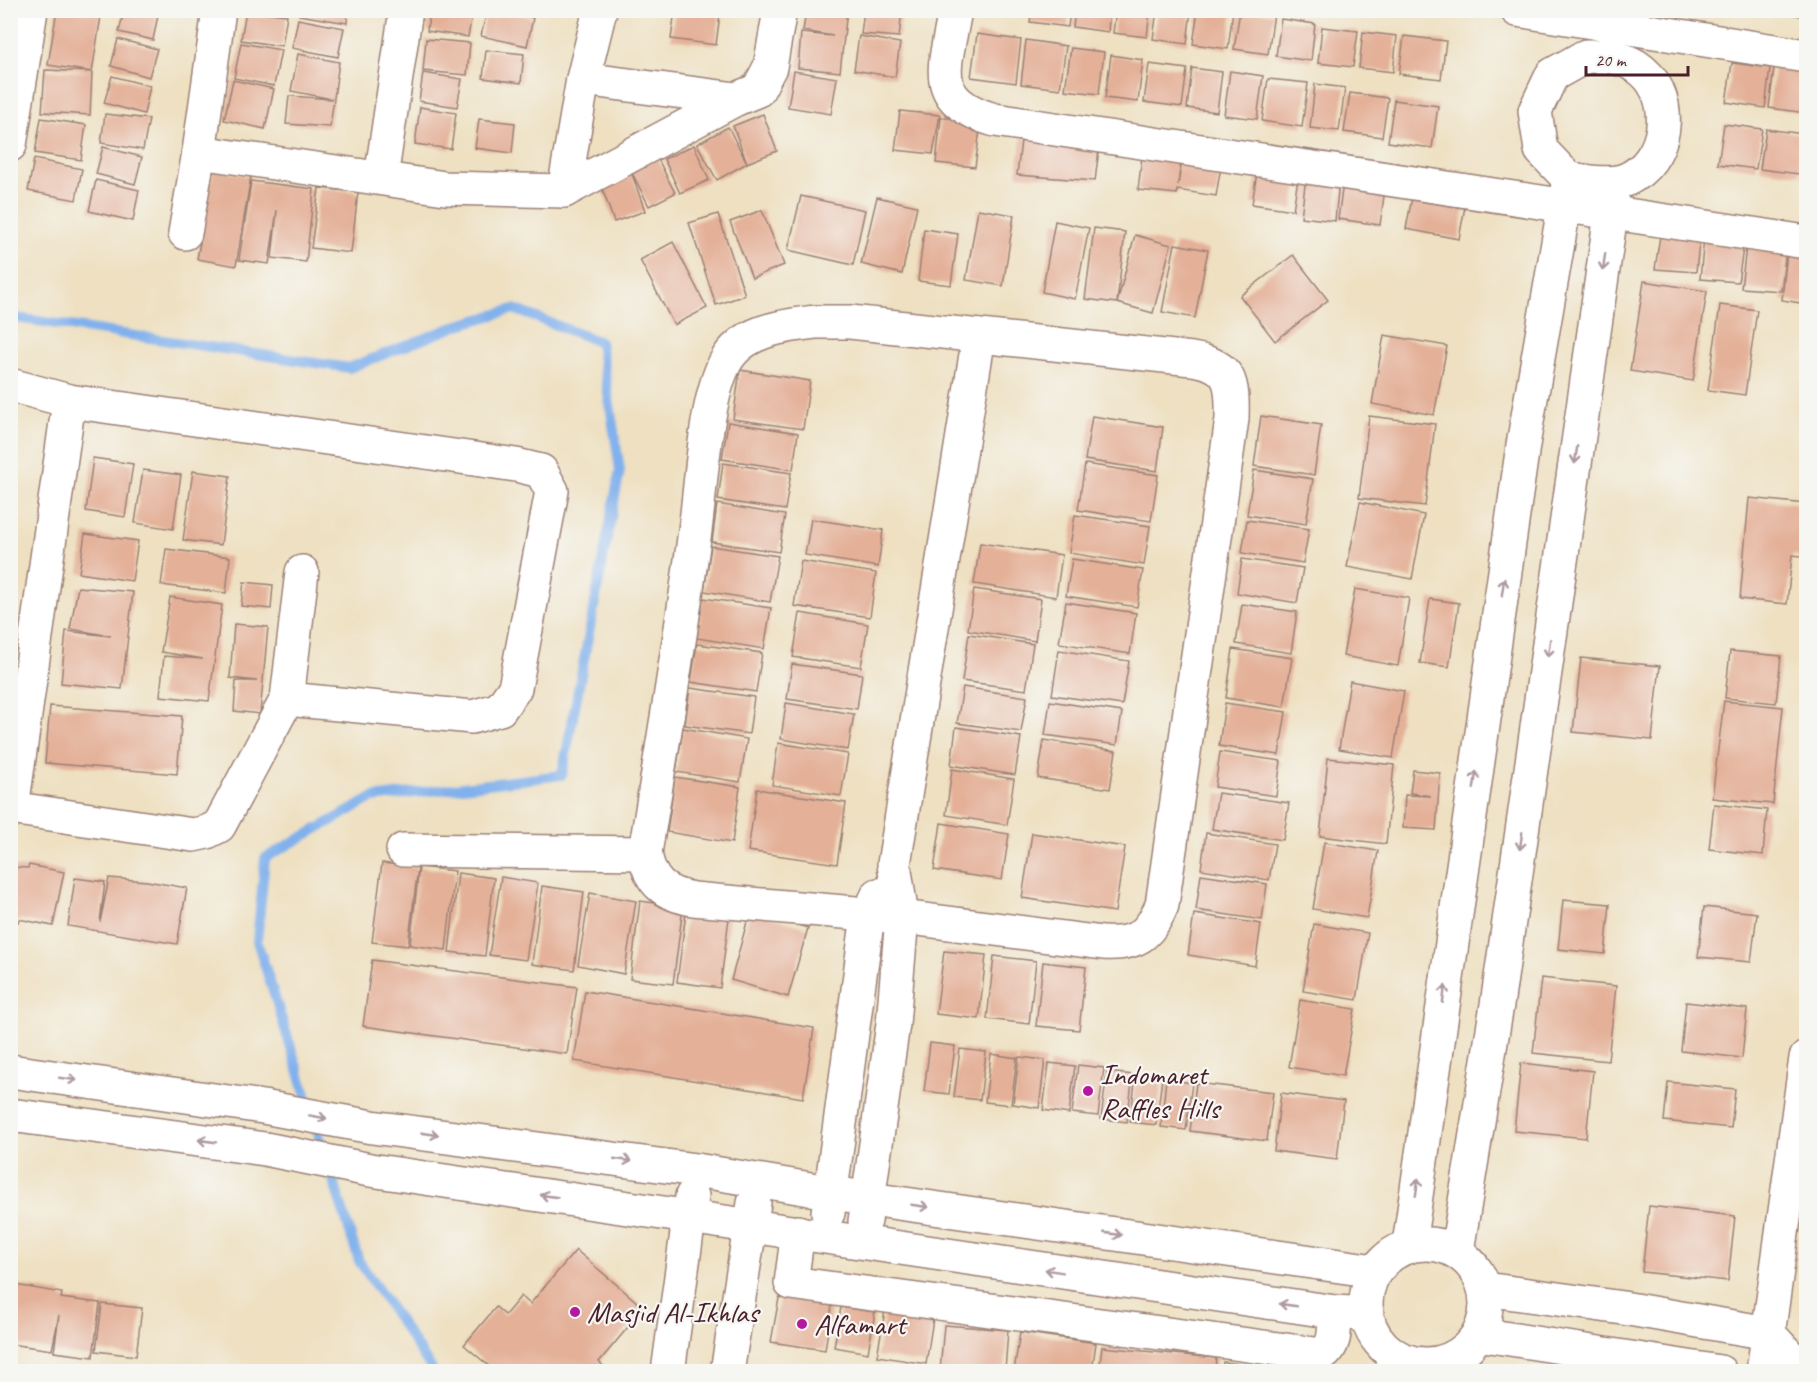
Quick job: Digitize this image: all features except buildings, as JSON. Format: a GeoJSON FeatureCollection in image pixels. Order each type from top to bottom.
{"type":"FeatureCollection","features":[{"type":"Feature","properties":{"kind":"street"},"geometry":{"type":"LineString","coordinates":[[10,145],[31,10]]}},
{"type":"Feature","properties":{"kind":"street"},"geometry":{"type":"LineString","coordinates":[[185,233],[219,10]]}},
{"type":"Feature","properties":{"kind":"street"},"geometry":{"type":"LineString","coordinates":[[381,178],[406,10]]}},
{"type":"Feature","properties":{"kind":"street"},"geometry":{"type":"LineString","coordinates":[[564,191],[583,79],[600,10]]}},
{"type":"Feature","properties":{"kind":"street"},"geometry":{"type":"LineString","coordinates":[[199,152],[445,188],[564,191],[736,99],[758,90],[770,67],[780,10]]}},
{"type":"Feature","properties":{"kind":"street"},"geometry":{"type":"LineString","coordinates":[[955,10],[944,79],[949,94],[971,113],[994,120],[1465,189],[1566,193],[1612,199],[1806,242]]}},
{"type":"Feature","properties":{"kind":"street"},"geometry":{"type":"LineString","coordinates":[[1518,10],[1643,20],[1806,56]]}},
{"type":"Feature","properties":{"kind":"street"},"geometry":{"type":"LineString","coordinates":[[1587,56],[1592,16]]}},
{"type":"Feature","properties":{"kind":"street"},"geometry":{"type":"LineString","coordinates":[[1637,67],[1643,20]]}},
{"type":"Feature","properties":{"kind":"street"},"geometry":{"type":"LineString","coordinates":[[1408,1245],[1523,446],[1566,193],[1541,150],[1535,111],[1552,75],[1587,56],[1613,56],[1637,67],[1654,86],[1664,110],[1663,136],[1652,160],[1612,199],[1497,1005],[1457,1251]]}},
{"type":"Feature","properties":{"kind":"street"},"geometry":{"type":"LineString","coordinates":[[583,79],[736,99]]}},
{"type":"Feature","properties":{"kind":"street"},"geometry":{"type":"LineString","coordinates":[[816,322],[849,322],[1210,362],[1222,369],[1230,380],[1232,419],[1162,905],[1154,923],[1134,941],[1120,944],[994,931],[902,917],[672,895],[659,884],[648,869],[645,853],[712,406],[725,362],[741,344],[761,332],[816,322]]}},
{"type":"Feature","properties":{"kind":"street"},"geometry":{"type":"LineString","coordinates":[[861,1241],[870,1199],[892,1024],[902,917],[894,864],[979,336]]}},
{"type":"Feature","properties":{"kind":"street"},"geometry":{"type":"LineString","coordinates":[[10,386],[69,401],[516,465],[542,471],[552,491],[515,688],[500,709],[472,717],[288,699]]}},
{"type":"Feature","properties":{"kind":"street"},"geometry":{"type":"LineString","coordinates":[[69,401],[11,808],[193,835],[219,826],[288,699],[302,572]]}},
{"type":"Feature","properties":{"kind":"street"},"geometry":{"type":"LineString","coordinates":[[403,850],[645,853]]}},
{"type":"Feature","properties":{"kind":"street"},"geometry":{"type":"LineString","coordinates":[[10,1115],[265,1149],[370,1170],[690,1217],[750,1225],[810,1234],[861,1241],[1351,1313],[1374,1336],[1388,1362],[1443,1367],[1464,1352],[1478,1334],[1486,1312],[1485,1289],[1475,1267],[1457,1251],[1434,1243],[1408,1245],[1390,1256],[1375,1271],[1367,1292],[1351,1313],[1333,1342],[1322,1355],[791,1283],[810,1234],[832,1192],[868,915],[894,864]]}},
{"type":"Feature","properties":{"kind":"street"},"geometry":{"type":"LineString","coordinates":[[1763,1371],[1804,1093],[1806,1058]]}},
{"type":"Feature","properties":{"kind":"street"},"geometry":{"type":"LineString","coordinates":[[10,1071],[263,1107],[372,1126],[696,1170],[870,1199],[1375,1271]]}},
{"type":"Feature","properties":{"kind":"street"},"geometry":{"type":"LineString","coordinates":[[668,1371],[696,1170]]}},
{"type":"Feature","properties":{"kind":"street"},"geometry":{"type":"LineString","coordinates":[[727,1371],[757,1180]]}},
{"type":"Feature","properties":{"kind":"street"},"geometry":{"type":"LineString","coordinates":[[1485,1289],[1623,1308],[1768,1333],[1791,1364]]}},
{"type":"Feature","properties":{"kind":"street"},"geometry":{"type":"LineString","coordinates":[[1478,1334],[1720,1371]]}},
{"type":"Feature","properties":{"kind":"waterway"},"geometry":{"type":"LineString","coordinates":[[10,317],[349,368],[459,325],[514,309],[600,342],[620,470],[562,775],[372,798],[265,858],[257,941],[359,1261],[434,1372]]}},
{"type":"Feature","properties":{"kind":"place","name":"Indomaret Raffles Hills"},"geometry":{"type":"Point","coordinates":[1088,1091]}},
{"type":"Feature","properties":{"kind":"place","name":"Masjid Al-Ikhlas"},"geometry":{"type":"Point","coordinates":[575,1312]}},
{"type":"Feature","properties":{"kind":"place","name":"Alfamart"},"geometry":{"type":"Point","coordinates":[802,1324]}}]}
